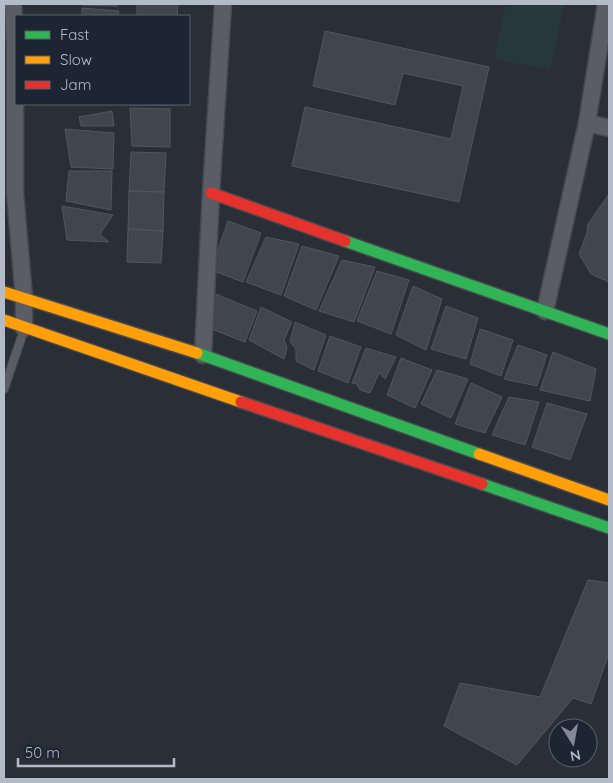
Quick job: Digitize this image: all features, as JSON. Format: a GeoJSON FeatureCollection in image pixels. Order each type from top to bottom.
{"type":"FeatureCollection","features":[{"type":"Feature","properties":{"kind":"street"},"geometry":{"type":"LineString","coordinates":[[13,4],[15,44],[9,189],[24,298],[24,328]]}},
{"type":"Feature","properties":{"kind":"street"},"geometry":{"type":"LineString","coordinates":[[203,355],[223,4]]}},
{"type":"Feature","properties":{"kind":"street"},"geometry":{"type":"LineString","coordinates":[[545,311],[587,122],[606,4]]}},
{"type":"Feature","properties":{"kind":"street"},"geometry":{"type":"LineString","coordinates":[[587,122],[609,128]]}},
{"type":"Feature","properties":{"kind":"street"},"geometry":{"type":"LineString","coordinates":[[211,193],[609,334]]}},
{"type":"Feature","properties":{"kind":"street"},"geometry":{"type":"LineString","coordinates":[[4,292],[203,355],[609,500]]}},
{"type":"Feature","properties":{"kind":"street"},"geometry":{"type":"LineString","coordinates":[[4,320],[609,528]]}},
{"type":"Feature","properties":{"kind":"lane"},"geometry":{"type":"LineString","coordinates":[[4,389],[24,328]]}},
{"type":"Feature","properties":{"kind":"shaded area"},"geometry":{"type":"Polygon","coordinates":[[[506,4],[564,4],[550,70],[494,59],[506,4]]]}},
{"type":"Feature","properties":{"kind":"building"},"geometry":{"type":"Polygon","coordinates":[[[118,4],[118,6],[82,5],[118,4]]]}},
{"type":"Feature","properties":{"kind":"building"},"geometry":{"type":"Polygon","coordinates":[[[137,4],[178,4],[177,15],[137,15],[137,4]]]}},
{"type":"Feature","properties":{"kind":"building"},"geometry":{"type":"Polygon","coordinates":[[[82,8],[119,11],[118,15],[82,15],[82,8]]]}},
{"type":"Feature","properties":{"kind":"building"},"geometry":{"type":"Polygon","coordinates":[[[325,31],[489,67],[459,202],[292,166],[305,107],[451,139],[463,86],[403,73],[395,105],[313,86],[325,31]]]}},
{"type":"Feature","properties":{"kind":"building"},"geometry":{"type":"Polygon","coordinates":[[[130,108],[170,109],[170,147],[132,146],[130,108]]]}},
{"type":"Feature","properties":{"kind":"building"},"geometry":{"type":"Polygon","coordinates":[[[112,111],[114,126],[81,126],[79,117],[112,111]]]}},
{"type":"Feature","properties":{"kind":"building"},"geometry":{"type":"Polygon","coordinates":[[[65,129],[114,133],[113,169],[71,167],[65,129]]]}},
{"type":"Feature","properties":{"kind":"building"},"geometry":{"type":"Polygon","coordinates":[[[131,152],[166,153],[164,192],[129,191],[131,152]]]}},
{"type":"Feature","properties":{"kind":"building"},"geometry":{"type":"Polygon","coordinates":[[[69,171],[112,171],[111,210],[66,201],[69,171]]]}},
{"type":"Feature","properties":{"kind":"building"},"geometry":{"type":"Polygon","coordinates":[[[129,191],[164,192],[163,231],[128,229],[129,191]]]}},
{"type":"Feature","properties":{"kind":"building"},"geometry":{"type":"Polygon","coordinates":[[[609,194],[609,282],[591,274],[579,254],[587,233],[588,224],[609,194]]]}},
{"type":"Feature","properties":{"kind":"building"},"geometry":{"type":"Polygon","coordinates":[[[62,206],[113,215],[100,234],[109,242],[67,240],[62,206]]]}},
{"type":"Feature","properties":{"kind":"building"},"geometry":{"type":"Polygon","coordinates":[[[228,221],[261,233],[243,282],[211,270],[228,221]]]}},
{"type":"Feature","properties":{"kind":"building"},"geometry":{"type":"Polygon","coordinates":[[[128,229],[163,231],[161,263],[127,262],[128,229]]]}},
{"type":"Feature","properties":{"kind":"building"},"geometry":{"type":"Polygon","coordinates":[[[266,237],[299,244],[281,295],[246,282],[266,237]]]}},
{"type":"Feature","properties":{"kind":"building"},"geometry":{"type":"Polygon","coordinates":[[[302,246],[339,256],[316,310],[284,296],[302,246]]]}},
{"type":"Feature","properties":{"kind":"building"},"geometry":{"type":"Polygon","coordinates":[[[342,260],[375,267],[354,322],[319,311],[342,260]]]}},
{"type":"Feature","properties":{"kind":"building"},"geometry":{"type":"Polygon","coordinates":[[[377,271],[409,280],[391,334],[357,321],[377,271]]]}},
{"type":"Feature","properties":{"kind":"building"},"geometry":{"type":"Polygon","coordinates":[[[413,286],[442,299],[426,350],[396,335],[413,286]]]}},
{"type":"Feature","properties":{"kind":"building"},"geometry":{"type":"Polygon","coordinates":[[[213,293],[257,311],[245,342],[209,328],[213,293]]]}},
{"type":"Feature","properties":{"kind":"building"},"geometry":{"type":"Polygon","coordinates":[[[446,306],[478,318],[466,359],[431,349],[446,306]]]}},
{"type":"Feature","properties":{"kind":"building"},"geometry":{"type":"Polygon","coordinates":[[[261,307],[292,322],[284,340],[287,347],[284,359],[249,340],[261,307]]]}},
{"type":"Feature","properties":{"kind":"building"},"geometry":{"type":"Polygon","coordinates":[[[295,322],[326,335],[314,370],[296,361],[296,349],[290,342],[295,322]]]}},
{"type":"Feature","properties":{"kind":"building"},"geometry":{"type":"Polygon","coordinates":[[[480,329],[513,340],[501,376],[470,364],[480,329]]]}},
{"type":"Feature","properties":{"kind":"building"},"geometry":{"type":"Polygon","coordinates":[[[330,336],[361,347],[348,383],[318,371],[330,336]]]}},
{"type":"Feature","properties":{"kind":"building"},"geometry":{"type":"Polygon","coordinates":[[[518,345],[547,355],[537,386],[504,379],[518,345]]]}},
{"type":"Feature","properties":{"kind":"building"},"geometry":{"type":"Polygon","coordinates":[[[366,348],[396,357],[385,379],[379,373],[370,393],[360,390],[357,384],[352,383],[366,348]]]}},
{"type":"Feature","properties":{"kind":"building"},"geometry":{"type":"Polygon","coordinates":[[[553,352],[596,369],[590,401],[540,390],[553,352]]]}},
{"type":"Feature","properties":{"kind":"building"},"geometry":{"type":"Polygon","coordinates":[[[401,358],[432,370],[415,408],[387,395],[401,358]]]}},
{"type":"Feature","properties":{"kind":"building"},"geometry":{"type":"Polygon","coordinates":[[[437,370],[468,379],[451,418],[421,404],[437,370]]]}},
{"type":"Feature","properties":{"kind":"building"},"geometry":{"type":"Polygon","coordinates":[[[471,383],[502,397],[485,433],[455,424],[471,383]]]}},
{"type":"Feature","properties":{"kind":"building"},"geometry":{"type":"Polygon","coordinates":[[[509,397],[539,402],[525,445],[492,435],[509,397]]]}},
{"type":"Feature","properties":{"kind":"building"},"geometry":{"type":"Polygon","coordinates":[[[547,403],[587,414],[570,460],[532,447],[547,403]]]}},
{"type":"Feature","properties":{"kind":"building"},"geometry":{"type":"Polygon","coordinates":[[[588,580],[609,583],[609,653],[591,704],[573,698],[556,718],[548,718],[548,728],[517,765],[444,726],[460,683],[540,697],[588,580]]]}},
{"type":"Feature","properties":{"kind":"traffic: fast"},"geometry":{"type":"LineString","coordinates":[[345,241],[609,334]]}},
{"type":"Feature","properties":{"kind":"traffic: fast"},"geometry":{"type":"LineString","coordinates":[[197,353],[479,454]]}},
{"type":"Feature","properties":{"kind":"traffic: fast"},"geometry":{"type":"LineString","coordinates":[[482,484],[609,528]]}},
{"type":"Feature","properties":{"kind":"traffic: slow"},"geometry":{"type":"LineString","coordinates":[[4,292],[197,353]]}},
{"type":"Feature","properties":{"kind":"traffic: slow"},"geometry":{"type":"LineString","coordinates":[[4,320],[241,402]]}},
{"type":"Feature","properties":{"kind":"traffic: slow"},"geometry":{"type":"LineString","coordinates":[[479,454],[609,500]]}},
{"type":"Feature","properties":{"kind":"traffic: jam"},"geometry":{"type":"LineString","coordinates":[[211,193],[345,241]]}},
{"type":"Feature","properties":{"kind":"traffic: jam"},"geometry":{"type":"LineString","coordinates":[[241,402],[482,484]]}}]}
